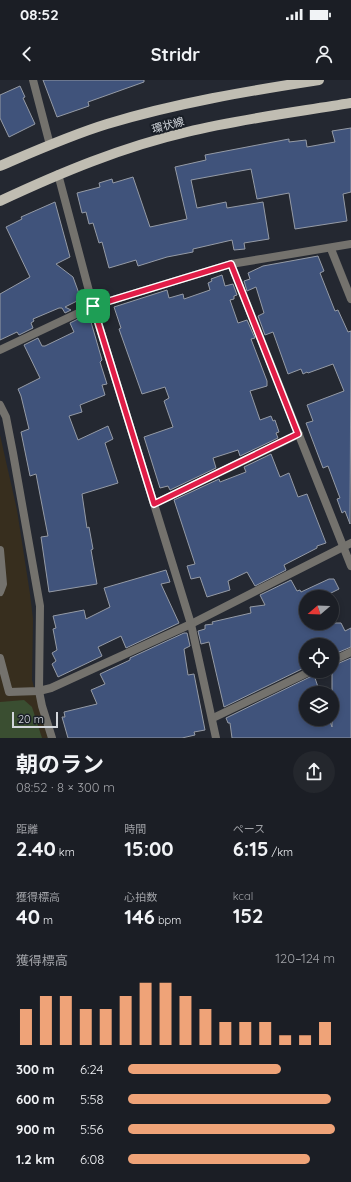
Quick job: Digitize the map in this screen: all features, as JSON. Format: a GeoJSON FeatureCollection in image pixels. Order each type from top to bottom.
{"type":"FeatureCollection","features":[{"type":"Feature","properties":{"kind":"main road","name":"環状線"},"geometry":{"type":"LineString","coordinates":[[0,166],[50,145],[107,124],[167,108],[234,94],[319,80]]}},
{"type":"Feature","properties":{"kind":"main road","name":"環状線"},"geometry":{"type":"LineString","coordinates":[[0,201],[58,174],[141,145],[187,132],[351,103]]}},
{"type":"Feature","properties":{"kind":"street"},"geometry":{"type":"LineString","coordinates":[[33,80],[50,145]]}},
{"type":"Feature","properties":{"kind":"street"},"geometry":{"type":"LineString","coordinates":[[58,174],[93,306],[191,624],[213,718],[216,738]]}},
{"type":"Feature","properties":{"kind":"street"},"geometry":{"type":"LineString","coordinates":[[0,350],[93,306],[231,264],[351,244]]}},
{"type":"Feature","properties":{"kind":"street"},"geometry":{"type":"LineString","coordinates":[[332,248],[351,299]]}},
{"type":"Feature","properties":{"kind":"street"},"geometry":{"type":"LineString","coordinates":[[231,264],[351,566]]}},
{"type":"Feature","properties":{"kind":"street"},"geometry":{"type":"LineString","coordinates":[[0,404],[6,417],[40,606],[39,691],[52,738]]}},
{"type":"Feature","properties":{"kind":"street"},"geometry":{"type":"LineString","coordinates":[[154,504],[298,434]]}},
{"type":"Feature","properties":{"kind":"street"},"geometry":{"type":"LineString","coordinates":[[0,658],[9,692],[39,691],[50,688],[191,624],[351,543]]}},
{"type":"Feature","properties":{"kind":"street"},"geometry":{"type":"LineString","coordinates":[[0,550],[3,584],[0,592]]}},
{"type":"Feature","properties":{"kind":"street"},"geometry":{"type":"LineString","coordinates":[[339,658],[351,652]]}},
{"type":"Feature","properties":{"kind":"street"},"geometry":{"type":"LineString","coordinates":[[213,718],[299,677]]}},
{"type":"Feature","properties":{"kind":"shaded area"},"geometry":{"type":"Polygon","coordinates":[[[0,435],[17,510],[30,594],[33,619],[32,680],[48,738],[0,738],[0,435]]]}},
{"type":"Feature","properties":{"kind":"green space"},"geometry":{"type":"Polygon","coordinates":[[[24,700],[32,707],[42,738],[0,738],[0,702],[24,700]]]}},
{"type":"Feature","properties":{"kind":"building"},"geometry":{"type":"Polygon","coordinates":[[[43,80],[144,80],[144,82],[88,102],[89,106],[57,117],[43,80]]]}},
{"type":"Feature","properties":{"kind":"building"},"geometry":{"type":"Polygon","coordinates":[[[20,86],[25,97],[23,98],[35,124],[9,137],[0,118],[0,95],[20,86]]]}},
{"type":"Feature","properties":{"kind":"building"},"geometry":{"type":"Polygon","coordinates":[[[351,128],[351,192],[343,194],[347,221],[295,229],[289,193],[257,199],[251,169],[191,180],[197,208],[226,202],[227,208],[263,202],[269,239],[244,243],[245,249],[234,250],[232,240],[193,249],[193,252],[167,257],[138,266],[136,260],[109,268],[102,242],[99,243],[93,223],[89,224],[86,212],[82,213],[77,193],[100,187],[99,183],[112,179],[113,183],[133,177],[150,227],[187,219],[175,167],[206,160],[205,155],[289,139],[289,142],[306,140],[307,147],[335,142],[332,131],[351,128]]]}},
{"type":"Feature","properties":{"kind":"building"},"geometry":{"type":"Polygon","coordinates":[[[55,202],[70,257],[56,264],[73,277],[81,299],[65,307],[71,310],[65,313],[62,308],[59,308],[33,319],[34,321],[31,323],[33,328],[19,335],[17,332],[0,340],[0,294],[30,277],[6,227],[22,219],[21,217],[55,202]]]}},
{"type":"Feature","properties":{"kind":"building"},"geometry":{"type":"Polygon","coordinates":[[[318,256],[324,271],[320,273],[335,311],[338,310],[348,332],[351,331],[350,524],[345,511],[342,513],[337,499],[340,498],[328,466],[323,468],[306,423],[313,421],[307,405],[344,391],[333,364],[308,373],[303,374],[301,369],[288,374],[273,332],[265,335],[258,316],[264,313],[256,287],[247,291],[244,281],[250,279],[248,273],[263,266],[318,256]]]}},
{"type":"Feature","properties":{"kind":"building"},"geometry":{"type":"Polygon","coordinates":[[[222,275],[225,286],[233,284],[237,295],[234,296],[234,299],[230,300],[238,323],[247,320],[255,338],[251,339],[267,381],[267,386],[250,391],[260,420],[271,416],[273,421],[275,420],[279,432],[276,433],[278,438],[240,456],[238,450],[213,458],[216,468],[170,490],[168,486],[160,488],[144,437],[173,427],[164,401],[169,398],[165,387],[142,394],[119,329],[121,328],[114,307],[167,290],[169,298],[183,294],[184,299],[210,290],[208,283],[212,281],[211,279],[222,275]]]}},
{"type":"Feature","properties":{"kind":"building"},"geometry":{"type":"Polygon","coordinates":[[[82,317],[91,322],[102,360],[100,362],[107,384],[102,385],[105,395],[80,405],[82,412],[69,416],[78,440],[108,426],[113,439],[105,443],[118,483],[82,494],[87,528],[89,527],[93,549],[91,550],[97,584],[49,592],[41,537],[48,536],[36,474],[30,476],[21,432],[29,429],[18,389],[40,378],[24,345],[38,338],[42,346],[45,346],[74,332],[70,323],[82,317]]]}},
{"type":"Feature","properties":{"kind":"building"},"geometry":{"type":"Polygon","coordinates":[[[271,454],[280,477],[289,473],[298,497],[307,494],[326,543],[317,546],[317,548],[284,565],[286,570],[255,586],[247,572],[228,581],[230,590],[207,597],[200,577],[191,579],[187,566],[195,564],[174,500],[219,479],[220,482],[246,472],[244,467],[271,454]]]}},
{"type":"Feature","properties":{"kind":"building"},"geometry":{"type":"Polygon","coordinates":[[[166,570],[170,582],[161,584],[179,623],[126,648],[121,636],[98,647],[102,656],[58,677],[52,664],[56,661],[52,653],[57,650],[53,629],[56,628],[53,616],[84,610],[86,619],[110,607],[104,588],[166,570]]]}},
{"type":"Feature","properties":{"kind":"building"},"geometry":{"type":"Polygon","coordinates":[[[329,579],[334,579],[339,589],[337,590],[305,590],[329,579]]]}},
{"type":"Feature","properties":{"kind":"building"},"geometry":{"type":"Polygon","coordinates":[[[291,580],[297,591],[299,590],[299,630],[339,630],[339,623],[341,623],[345,631],[351,628],[351,647],[339,652],[339,638],[299,638],[299,670],[224,707],[209,642],[201,644],[198,631],[205,629],[205,625],[213,624],[212,622],[251,613],[250,607],[265,605],[260,595],[291,580]]]}},
{"type":"Feature","properties":{"kind":"building"},"geometry":{"type":"Polygon","coordinates":[[[184,633],[187,633],[190,646],[184,649],[188,675],[194,674],[205,730],[194,732],[195,735],[182,738],[68,738],[62,717],[65,717],[64,712],[97,704],[91,690],[105,684],[100,674],[130,660],[130,658],[184,633]]]}},
{"type":"Feature","properties":{"kind":"building"},"geometry":{"type":"Polygon","coordinates":[[[351,658],[351,738],[232,738],[230,723],[228,723],[226,718],[308,678],[315,678],[318,686],[299,686],[299,726],[339,726],[339,686],[332,686],[332,678],[339,678],[339,663],[351,658]]]}},
{"type":"Feature","properties":{"kind":"route"},"geometry":{"type":"LineString","coordinates":[[231,264],[298,434],[154,504],[93,306],[231,264]]}}]}
